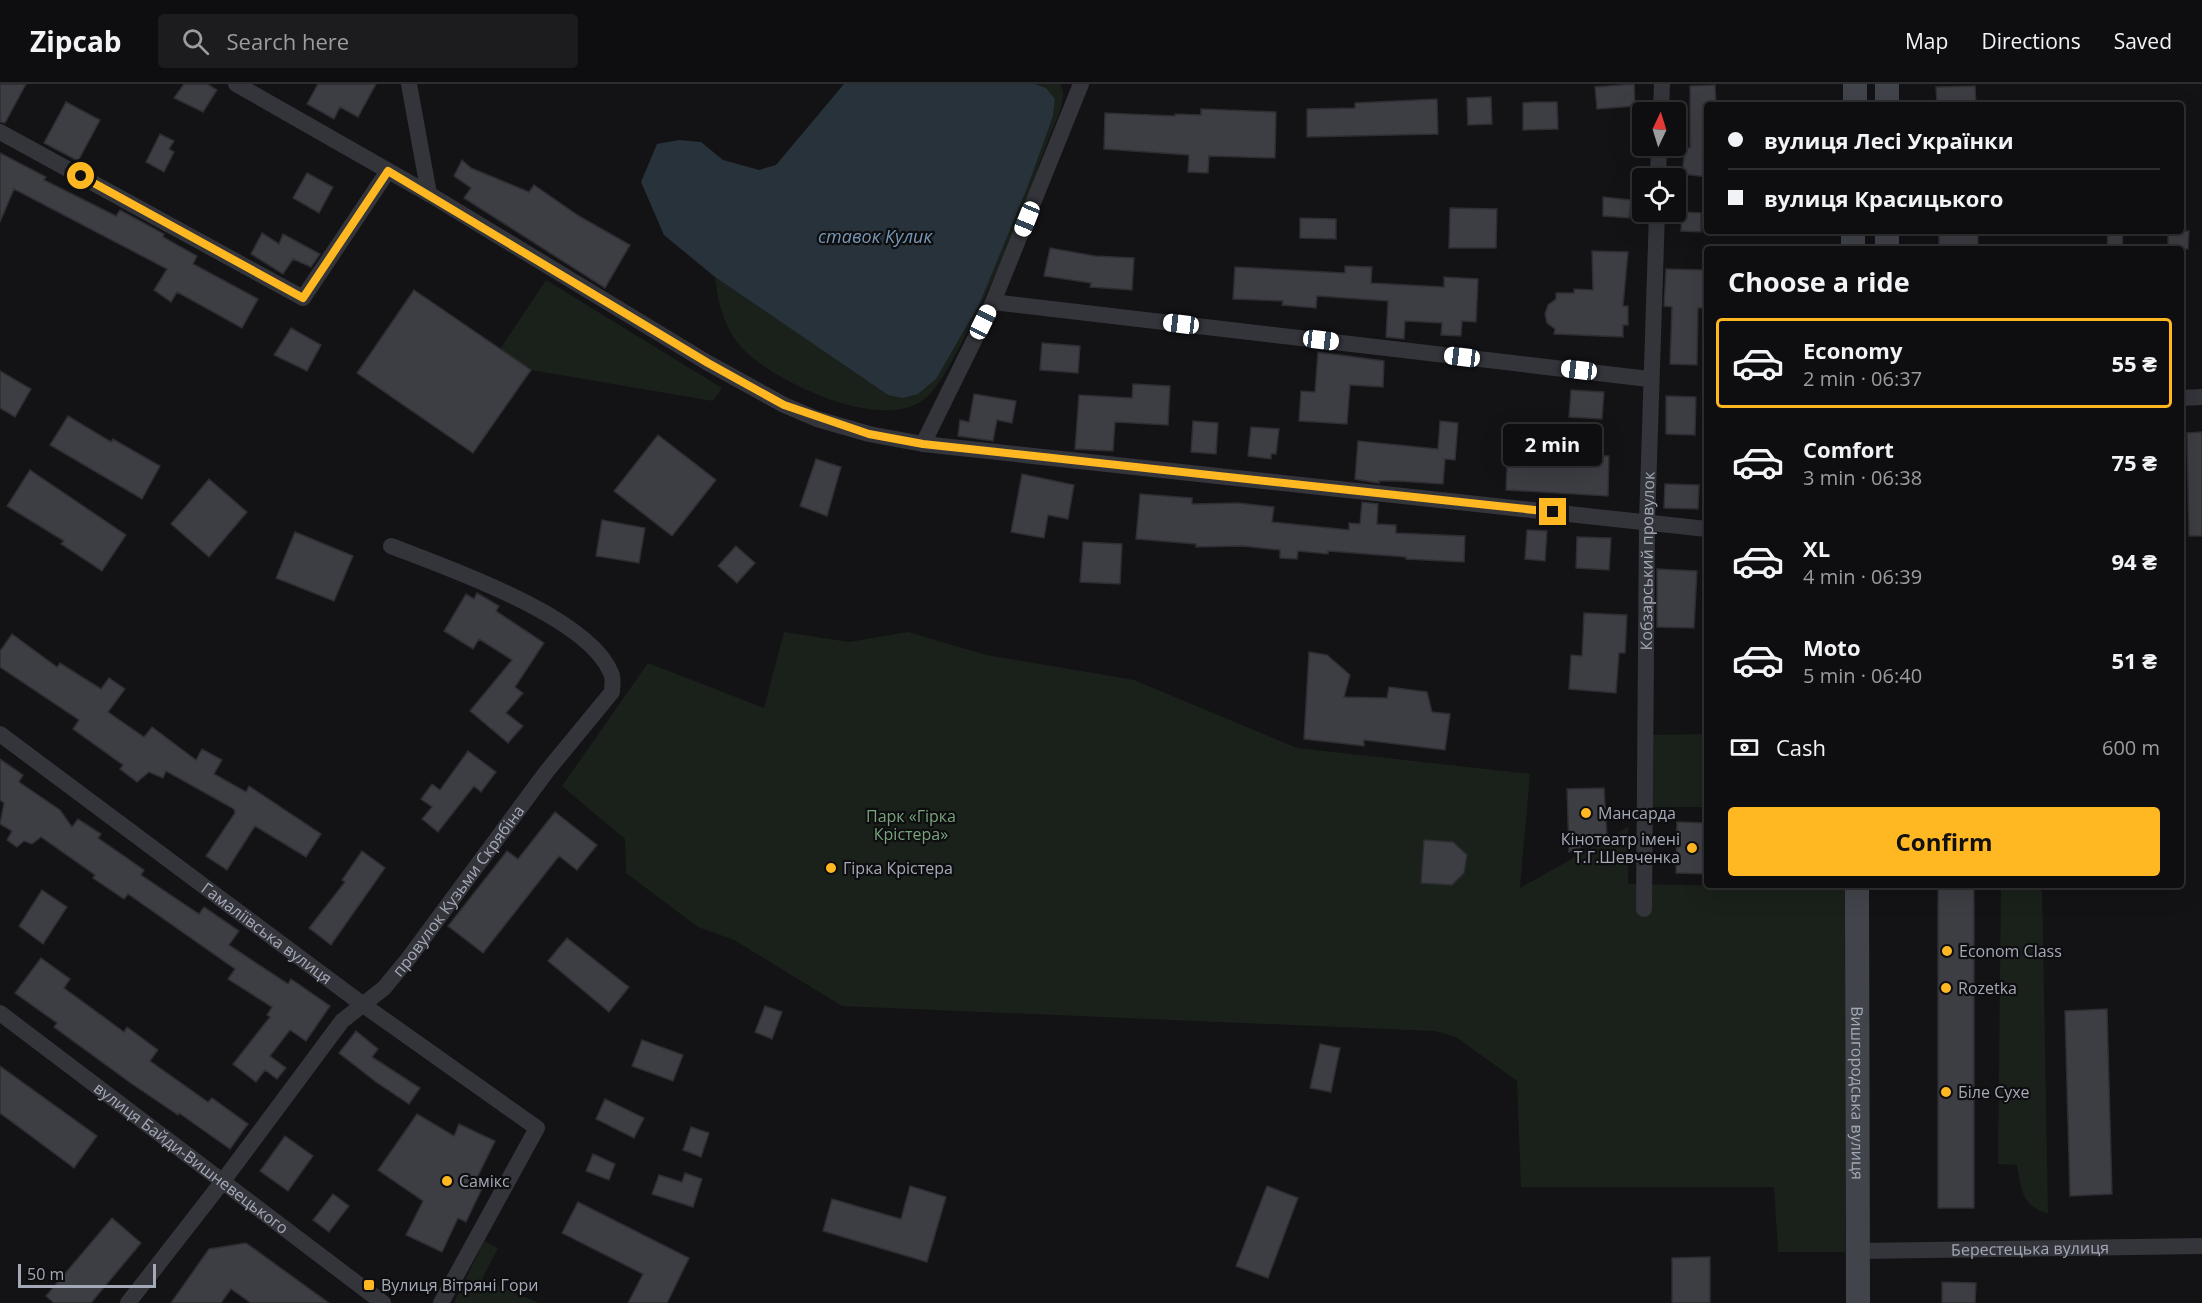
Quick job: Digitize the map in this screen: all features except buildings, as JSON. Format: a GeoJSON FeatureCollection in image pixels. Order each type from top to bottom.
{"type":"FeatureCollection","features":[{"type":"Feature","properties":{"kind":"main road"},"geometry":{"type":"LineString","coordinates":[[1855,84],[1855,102]]}},
{"type":"Feature","properties":{"kind":"main road"},"geometry":{"type":"LineString","coordinates":[[1887,84],[1887,102]]}},
{"type":"Feature","properties":{"kind":"main road","name":"Вишгородська вулиця"},"geometry":{"type":"LineString","coordinates":[[1857,888],[1857,1303]]}},
{"type":"Feature","properties":{"kind":"street"},"geometry":{"type":"LineString","coordinates":[[236,84],[429,194],[708,363],[784,405],[869,434],[923,444],[1704,529]]}},
{"type":"Feature","properties":{"kind":"street"},"geometry":{"type":"LineString","coordinates":[[409,84],[429,194]]}},
{"type":"Feature","properties":{"kind":"street"},"geometry":{"type":"LineString","coordinates":[[923,444],[993,302],[1081,84]]}},
{"type":"Feature","properties":{"kind":"street"},"geometry":{"type":"LineString","coordinates":[[1661,102],[1662,84]]}},
{"type":"Feature","properties":{"kind":"street"},"geometry":{"type":"LineString","coordinates":[[0,132],[303,298],[388,171]]}},
{"type":"Feature","properties":{"kind":"street","name":"Кобзарський провулок"},"geometry":{"type":"LineString","coordinates":[[1644,909],[1649,379],[1657,222]]}},
{"type":"Feature","properties":{"kind":"street"},"geometry":{"type":"LineString","coordinates":[[993,302],[1649,379]]}},
{"type":"Feature","properties":{"kind":"street"},"geometry":{"type":"LineString","coordinates":[[2184,398],[2202,397]]}},
{"type":"Feature","properties":{"kind":"street","name":"провулок Кузьми Скрябіна"},"geometry":{"type":"LineString","coordinates":[[128,1303],[223,1181],[342,1021],[384,988],[408,959],[547,771],[612,692],[613,676],[605,662],[586,640],[520,599],[391,546]]}},
{"type":"Feature","properties":{"kind":"street","name":"Гамаліївська вулиця"},"geometry":{"type":"LineString","coordinates":[[0,734],[362,1004],[537,1128],[441,1303]]}},
{"type":"Feature","properties":{"kind":"street","name":"вулиця Байди-Вишневецького"},"geometry":{"type":"LineString","coordinates":[[0,1013],[383,1303]]}},
{"type":"Feature","properties":{"kind":"street","name":"Берестецька вулиця"},"geometry":{"type":"LineString","coordinates":[[1858,1251],[2202,1246]]}},
{"type":"Feature","properties":{"kind":"green space"},"geometry":{"type":"Polygon","coordinates":[[[1035,84],[1060,84],[1063,99],[1060,111],[1019,219],[985,296],[946,372],[928,396],[910,407],[886,410],[860,408],[832,400],[779,376],[742,348],[723,314],[715,277],[888,395],[936,379],[979,305],[1053,116],[1055,100],[1046,88],[1035,84]]]}},
{"type":"Feature","properties":{"kind":"green space"},"geometry":{"type":"Polygon","coordinates":[[[546,280],[722,388],[713,401],[531,370],[500,349],[546,280]]]}},
{"type":"Feature","properties":{"kind":"green space","name":"Парк «Гірка Крістера»"},"geometry":{"type":"Polygon","coordinates":[[[784,632],[849,642],[908,632],[986,655],[1134,680],[1297,748],[1530,774],[1520,888],[1628,827],[1628,884],[1704,885],[1704,888],[1846,888],[1845,1252],[1778,1252],[1774,1187],[1521,1187],[1517,1081],[1456,1037],[1435,1031],[842,1006],[734,940],[698,927],[626,873],[625,839],[562,786],[648,663],[764,708],[784,632]]]}},
{"type":"Feature","properties":{"kind":"green space"},"geometry":{"type":"Polygon","coordinates":[[[1704,734],[1704,807],[1650,807],[1650,735],[1704,734]]]}},
{"type":"Feature","properties":{"kind":"green space"},"geometry":{"type":"Polygon","coordinates":[[[2001,888],[2042,888],[2048,1214],[2032,1206],[2024,1196],[2017,1165],[1998,1164],[2001,888]]]}},
{"type":"Feature","properties":{"kind":"green space"},"geometry":{"type":"Polygon","coordinates":[[[484,1241],[498,1248],[482,1279],[539,1303],[454,1303],[484,1241]]]}},
{"type":"Feature","properties":{"kind":"water","name":"ставок Кулик"},"geometry":{"type":"Polygon","coordinates":[[[844,84],[1035,84],[1046,88],[1055,99],[1053,116],[1027,188],[979,305],[936,379],[918,394],[903,398],[888,395],[715,277],[664,235],[641,182],[657,144],[679,140],[701,142],[723,160],[759,170],[776,165],[844,84]]]}},
{"type":"Feature","properties":{"kind":"place","name":"Мансарда"},"geometry":{"type":"Point","coordinates":[1586,813]}},
{"type":"Feature","properties":{"kind":"place","name":"Кінотеатр імені Т.Г.Шевченка"},"geometry":{"type":"Point","coordinates":[1692,848]}},
{"type":"Feature","properties":{"kind":"place","name":"Гірка Крістера"},"geometry":{"type":"Point","coordinates":[831,868]}},
{"type":"Feature","properties":{"kind":"place","name":"Econom Class"},"geometry":{"type":"Point","coordinates":[1947,951]}},
{"type":"Feature","properties":{"kind":"place","name":"Rozetka"},"geometry":{"type":"Point","coordinates":[1946,988]}},
{"type":"Feature","properties":{"kind":"place","name":"Біле Сухе"},"geometry":{"type":"Point","coordinates":[1946,1092]}},
{"type":"Feature","properties":{"kind":"place","name":"Самікс"},"geometry":{"type":"Point","coordinates":[447,1181]}},
{"type":"Feature","properties":{"kind":"place","name":"Вулиця Вітряні Гори"},"geometry":{"type":"Point","coordinates":[369,1285]}},
{"type":"Feature","properties":{"kind":"route"},"geometry":{"type":"LineString","coordinates":[[81,176],[303,298],[388,171],[708,363],[784,405],[869,434],[923,444],[1553,512]]}}]}
